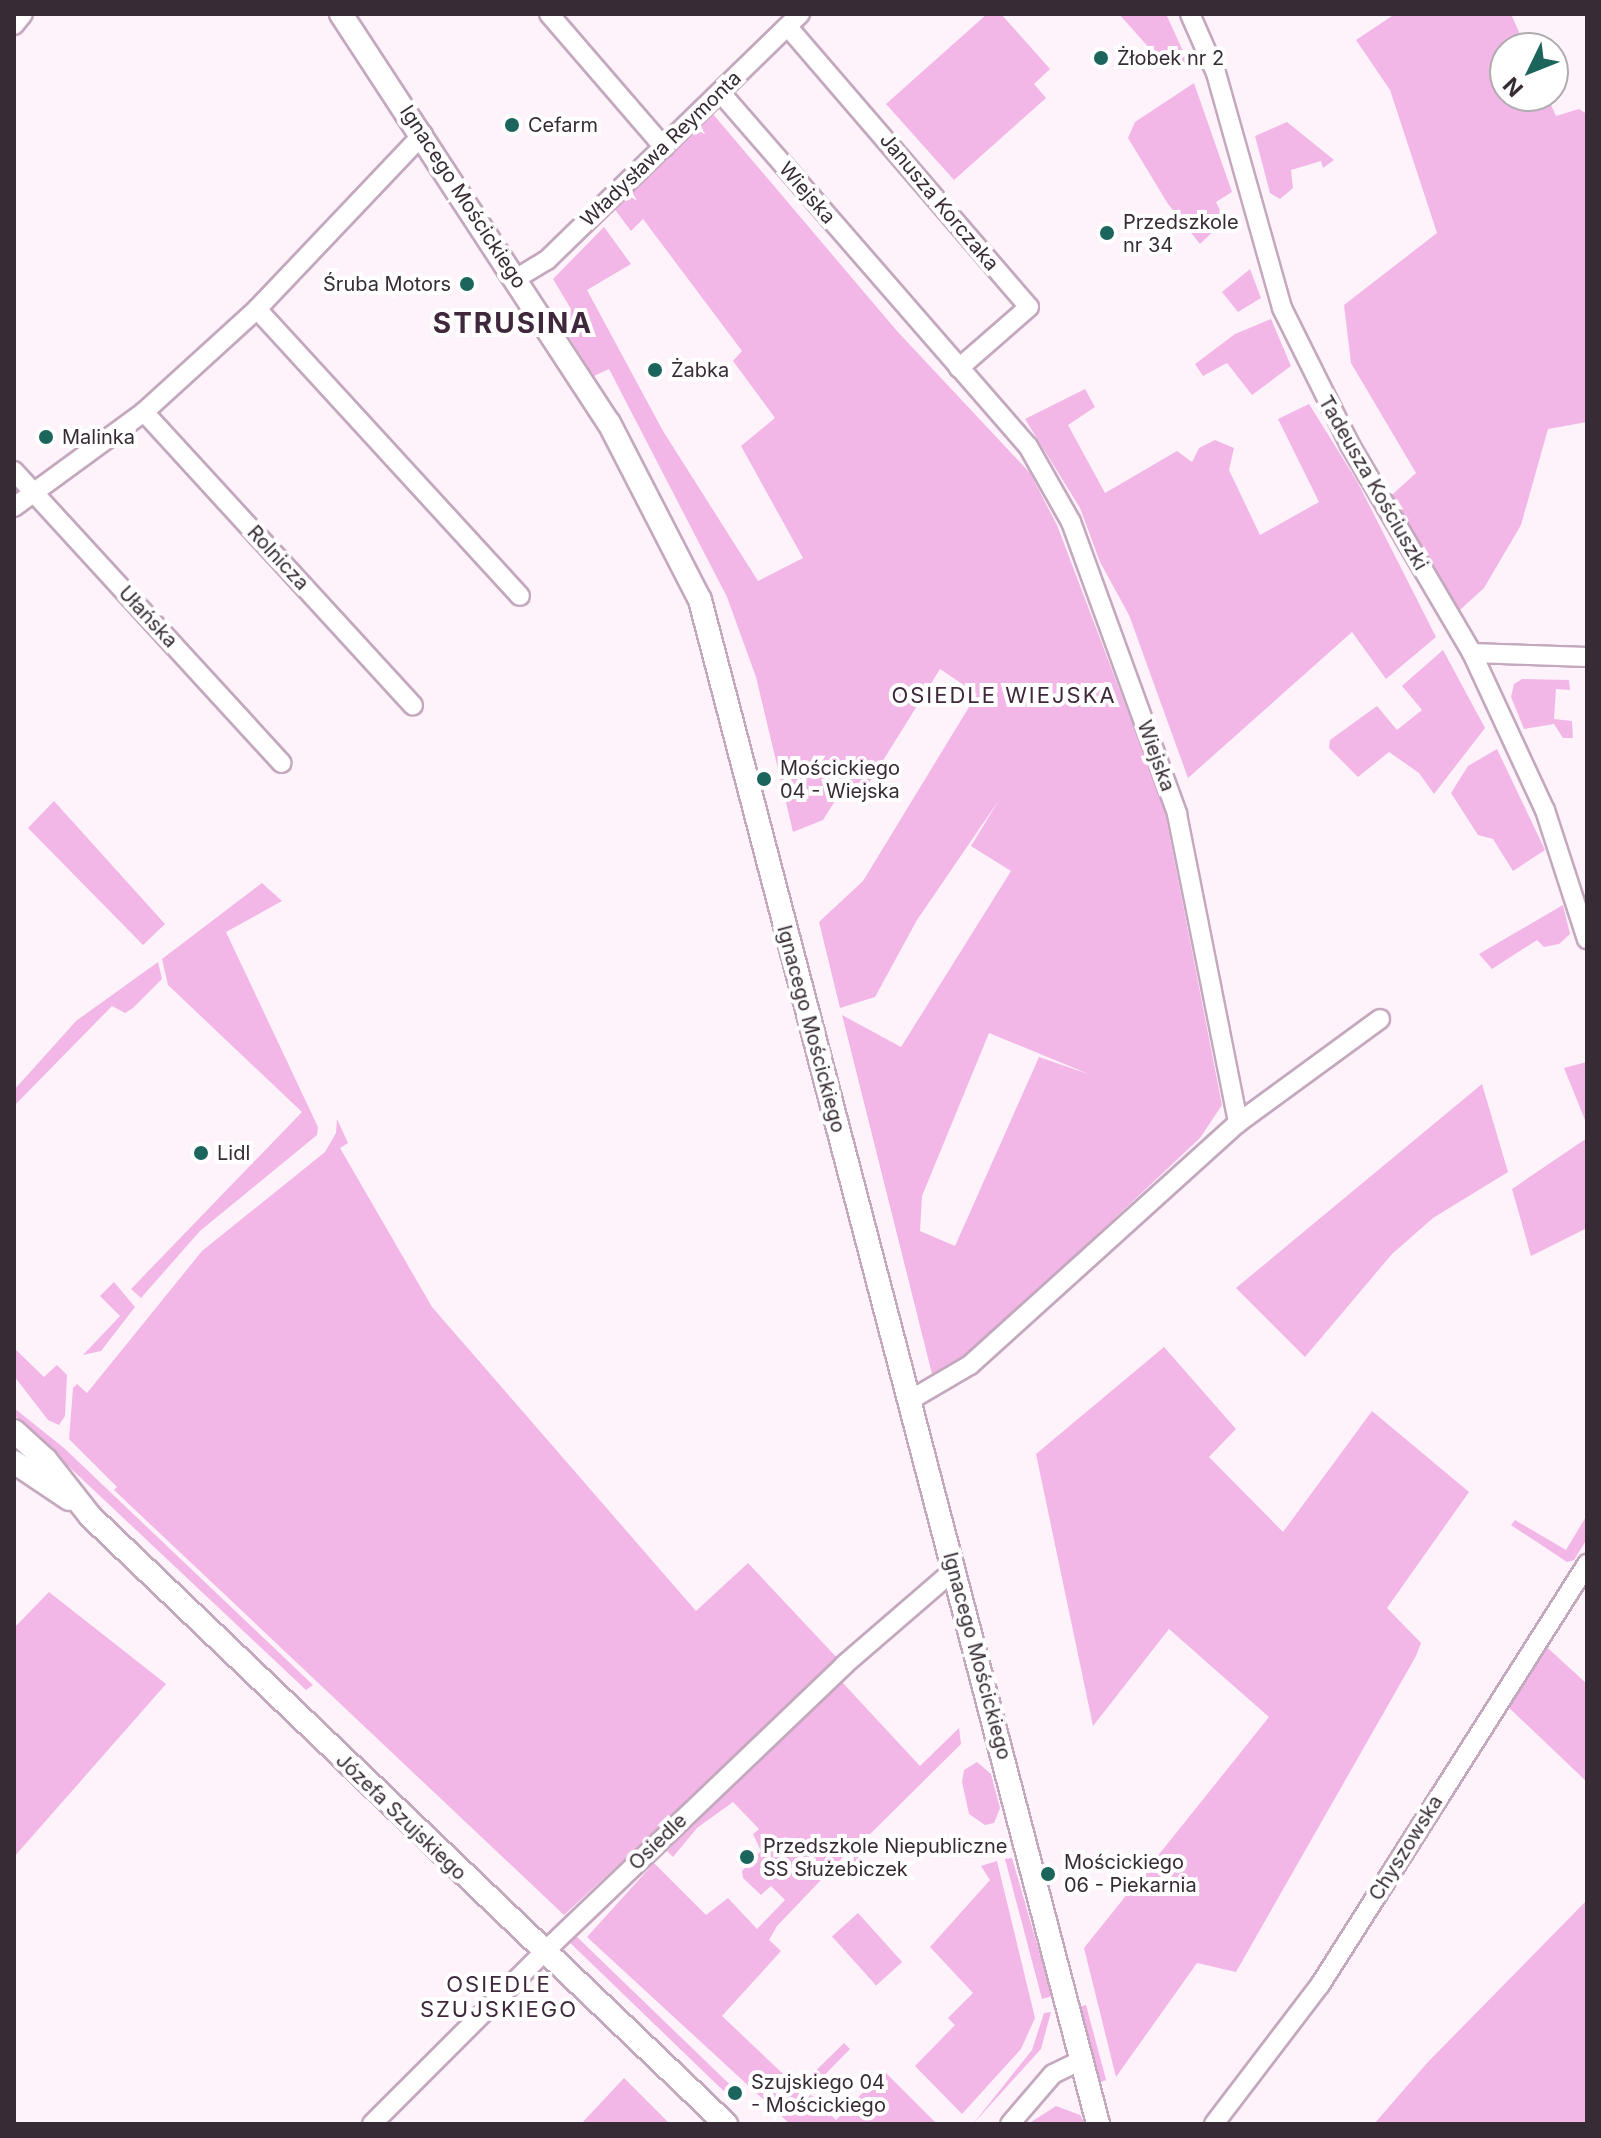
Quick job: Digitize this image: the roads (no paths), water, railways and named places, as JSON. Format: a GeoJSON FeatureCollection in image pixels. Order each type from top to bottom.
{"type":"FeatureCollection","features":[{"type":"Feature","properties":{"kind":"street"},"geometry":{"type":"LineString","coordinates":[[14,25],[23,14]]}},
{"type":"Feature","properties":{"kind":"street","name":"Ignacego Mościckiego"},"geometry":{"type":"LineString","coordinates":[[341,14],[423,134],[609,423],[700,600],[816,1051],[912,1399],[1098,2124]]}},
{"type":"Feature","properties":{"kind":"street"},"geometry":{"type":"LineString","coordinates":[[549,14],[664,147]]}},
{"type":"Feature","properties":{"kind":"street","name":"Tadeusza Kościuszki"},"geometry":{"type":"LineString","coordinates":[[1190,14],[1216,73],[1282,308],[1305,360],[1472,653],[1545,810],[1587,939]]}},
{"type":"Feature","properties":{"kind":"street","name":"Władysława Reymonta"},"geometry":{"type":"LineString","coordinates":[[517,278],[547,260],[794,20]]}},
{"type":"Feature","properties":{"kind":"street","name":"Janusza Korczaka"},"geometry":{"type":"LineString","coordinates":[[794,20],[1029,307],[959,368]]}},
{"type":"Feature","properties":{"kind":"street","name":"Wiejska"},"geometry":{"type":"LineString","coordinates":[[720,92],[1028,446],[1071,522],[1177,814],[1238,1123]]}},
{"type":"Feature","properties":{"kind":"street"},"geometry":{"type":"LineString","coordinates":[[14,507],[144,412],[257,309],[423,134]]}},
{"type":"Feature","properties":{"kind":"street"},"geometry":{"type":"LineString","coordinates":[[257,309],[520,596]]}},
{"type":"Feature","properties":{"kind":"street","name":"Rolnicza"},"geometry":{"type":"LineString","coordinates":[[144,412],[413,706]]}},
{"type":"Feature","properties":{"kind":"street","name":"Ułańska"},"geometry":{"type":"LineString","coordinates":[[14,471],[282,763]]}},
{"type":"Feature","properties":{"kind":"street"},"geometry":{"type":"LineString","coordinates":[[1472,653],[1587,657]]}},
{"type":"Feature","properties":{"kind":"street"},"geometry":{"type":"LineString","coordinates":[[912,1399],[970,1365],[1238,1123],[1380,1019]]}},
{"type":"Feature","properties":{"kind":"street","name":"Józefa Szujskiego"},"geometry":{"type":"LineString","coordinates":[[14,1431],[46,1460],[80,1506],[543,1953],[726,2124]]}},
{"type":"Feature","properties":{"kind":"street","name":"Józefa Szujskiego"},"geometry":{"type":"LineString","coordinates":[[14,1462],[80,1506]]}},
{"type":"Feature","properties":{"kind":"street","name":"Chyszowska"},"geometry":{"type":"LineString","coordinates":[[1214,2124],[1320,1985],[1587,1564]]}},
{"type":"Feature","properties":{"kind":"street","name":"Osiedle"},"geometry":{"type":"LineString","coordinates":[[372,2124],[543,1953],[844,1665],[954,1570]]}},
{"type":"Feature","properties":{"kind":"street"},"geometry":{"type":"LineString","coordinates":[[1010,2124],[1053,2074],[1082,2060]]}},
{"type":"Feature","properties":{"kind":"place","name":"Żłobek nr 2"},"geometry":{"type":"Point","coordinates":[1101,58]}},
{"type":"Feature","properties":{"kind":"place","name":"Cefarm"},"geometry":{"type":"Point","coordinates":[512,125]}},
{"type":"Feature","properties":{"kind":"place","name":"Przedszkole nr 34"},"geometry":{"type":"Point","coordinates":[1107,233]}},
{"type":"Feature","properties":{"kind":"place","name":"Śruba Motors"},"geometry":{"type":"Point","coordinates":[467,284]}},
{"type":"Feature","properties":{"kind":"place","name":"Żabka"},"geometry":{"type":"Point","coordinates":[655,370]}},
{"type":"Feature","properties":{"kind":"place","name":"Malinka"},"geometry":{"type":"Point","coordinates":[46,437]}},
{"type":"Feature","properties":{"kind":"place","name":"Mościckiego 04 - Wiejska"},"geometry":{"type":"Point","coordinates":[764,779]}},
{"type":"Feature","properties":{"kind":"place","name":"Lidl"},"geometry":{"type":"Point","coordinates":[201,1153]}},
{"type":"Feature","properties":{"kind":"place","name":"Przedszkole Niepubliczne SS Służebiczek"},"geometry":{"type":"Point","coordinates":[747,1857]}},
{"type":"Feature","properties":{"kind":"place","name":"Mościckiego 06 - Piekarnia"},"geometry":{"type":"Point","coordinates":[1048,1874]}},
{"type":"Feature","properties":{"kind":"place","name":"Szujskiego 04 - Mościckiego"},"geometry":{"type":"Point","coordinates":[735,2093]}},
{"type":"Feature","properties":{"kind":"district","name":"STRUSINA"},"geometry":{"type":"Point","coordinates":[513,323]}},
{"type":"Feature","properties":{"kind":"district","name":"OSIEDLE WIEJSKA"},"geometry":{"type":"Point","coordinates":[1004,696]}},
{"type":"Feature","properties":{"kind":"district","name":"OSIEDLE SZUJSKIEGO"},"geometry":{"type":"Point","coordinates":[499,1996]}}]}
